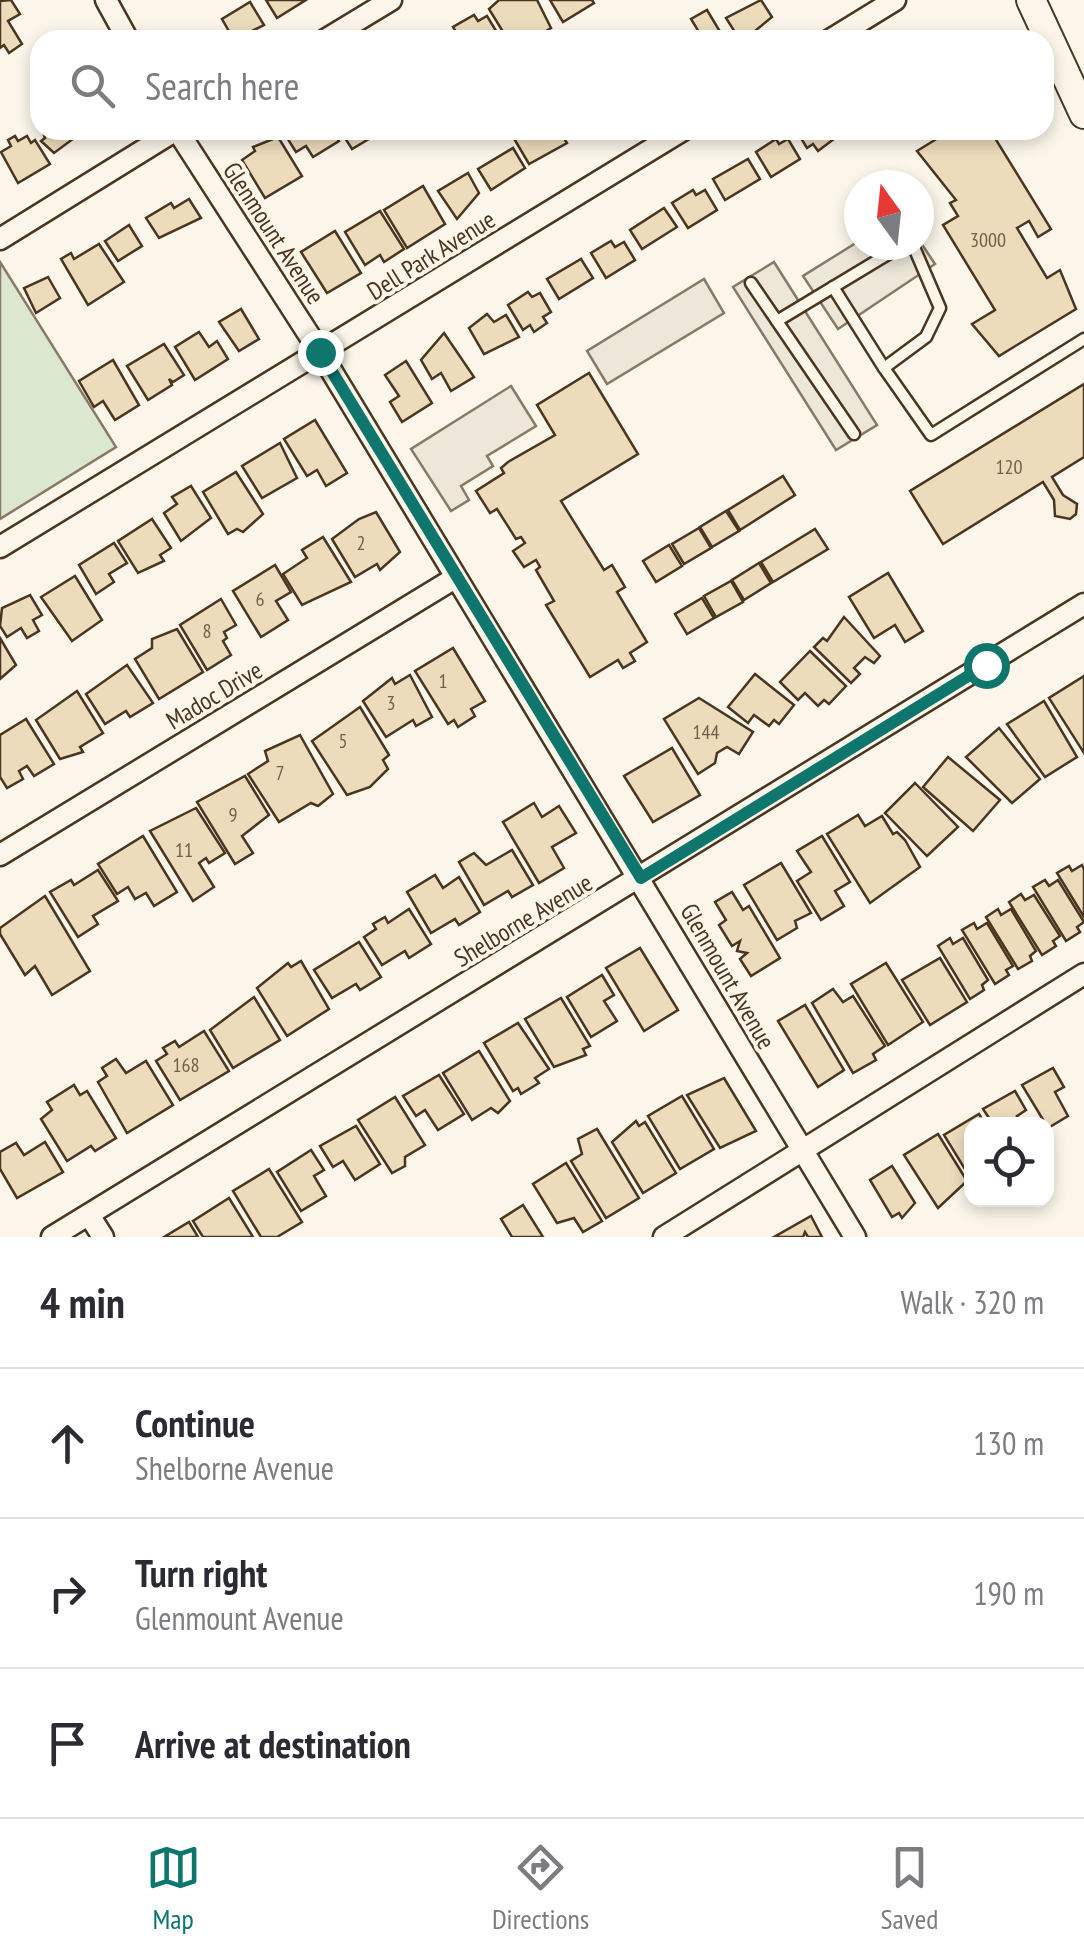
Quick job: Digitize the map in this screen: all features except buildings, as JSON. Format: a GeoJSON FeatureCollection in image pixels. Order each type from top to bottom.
{"type":"FeatureCollection","features":[{"type":"Feature","properties":{"kind":"main road"},"geometry":{"type":"LineString","coordinates":[[1030,0],[1044,30]]}},
{"type":"Feature","properties":{"kind":"main road"},"geometry":{"type":"LineString","coordinates":[[1054,51],[1084,114]]}},
{"type":"Feature","properties":{"kind":"street"},"geometry":{"type":"LineString","coordinates":[[106,0],[122,30]]}},
{"type":"Feature","properties":{"kind":"street"},"geometry":{"type":"LineString","coordinates":[[342,30],[391,0]]}},
{"type":"Feature","properties":{"kind":"street"},"geometry":{"type":"LineString","coordinates":[[846,30],[895,0]]}},
{"type":"Feature","properties":{"kind":"street"},"geometry":{"type":"LineString","coordinates":[[0,239],[161,140]]}},
{"type":"Feature","properties":{"kind":"street","name":"Glenmount Avenue"},"geometry":{"type":"LineString","coordinates":[[183,140],[320,352],[855,1237]]}},
{"type":"Feature","properties":{"kind":"street","name":"Dell Park Avenue"},"geometry":{"type":"LineString","coordinates":[[0,547],[667,140]]}},
{"type":"Feature","properties":{"kind":"street","name":"Madoc Drive"},"geometry":{"type":"LineString","coordinates":[[0,855],[455,578]]}},
{"type":"Feature","properties":{"kind":"street","name":"Shelborne Avenue"},"geometry":{"type":"LineString","coordinates":[[52,1237],[1084,604]]}},
{"type":"Feature","properties":{"kind":"street"},"geometry":{"type":"LineString","coordinates":[[664,1237],[1084,974]]}},
{"type":"Feature","properties":{"kind":"street"},"geometry":{"type":"LineString","coordinates":[[89,1215],[103,1237]]}},
{"type":"Feature","properties":{"kind":"lane"},"geometry":{"type":"LineString","coordinates":[[777,321],[879,260]]}},
{"type":"Feature","properties":{"kind":"lane"},"geometry":{"type":"LineString","coordinates":[[884,368],[926,337],[940,308],[919,260]]}},
{"type":"Feature","properties":{"kind":"lane"},"geometry":{"type":"LineString","coordinates":[[751,284],[854,434]]}},
{"type":"Feature","properties":{"kind":"lane"},"geometry":{"type":"LineString","coordinates":[[833,287],[930,435],[1084,339]]}},
{"type":"Feature","properties":{"kind":"green space"},"geometry":{"type":"Polygon","coordinates":[[[0,262],[116,447],[0,519],[0,262]]]}},
{"type":"Feature","properties":{"kind":"shaded area"},"geometry":{"type":"Polygon","coordinates":[[[844,250],[844,260],[932,260],[935,264],[838,329],[803,276],[844,250]]]}},
{"type":"Feature","properties":{"kind":"shaded area"},"geometry":{"type":"Polygon","coordinates":[[[774,262],[877,425],[836,450],[733,287],[774,262]]]}},
{"type":"Feature","properties":{"kind":"shaded area"},"geometry":{"type":"Polygon","coordinates":[[[704,279],[724,313],[607,384],[587,351],[704,279]]]}},
{"type":"Feature","properties":{"kind":"shaded area"},"geometry":{"type":"Polygon","coordinates":[[[511,386],[536,426],[487,456],[493,466],[461,486],[469,500],[451,511],[411,449],[511,386]]]}},
{"type":"Feature","properties":{"kind":"route"},"geometry":{"type":"LineString","coordinates":[[320,352],[641,878],[986,665]]}}]}
